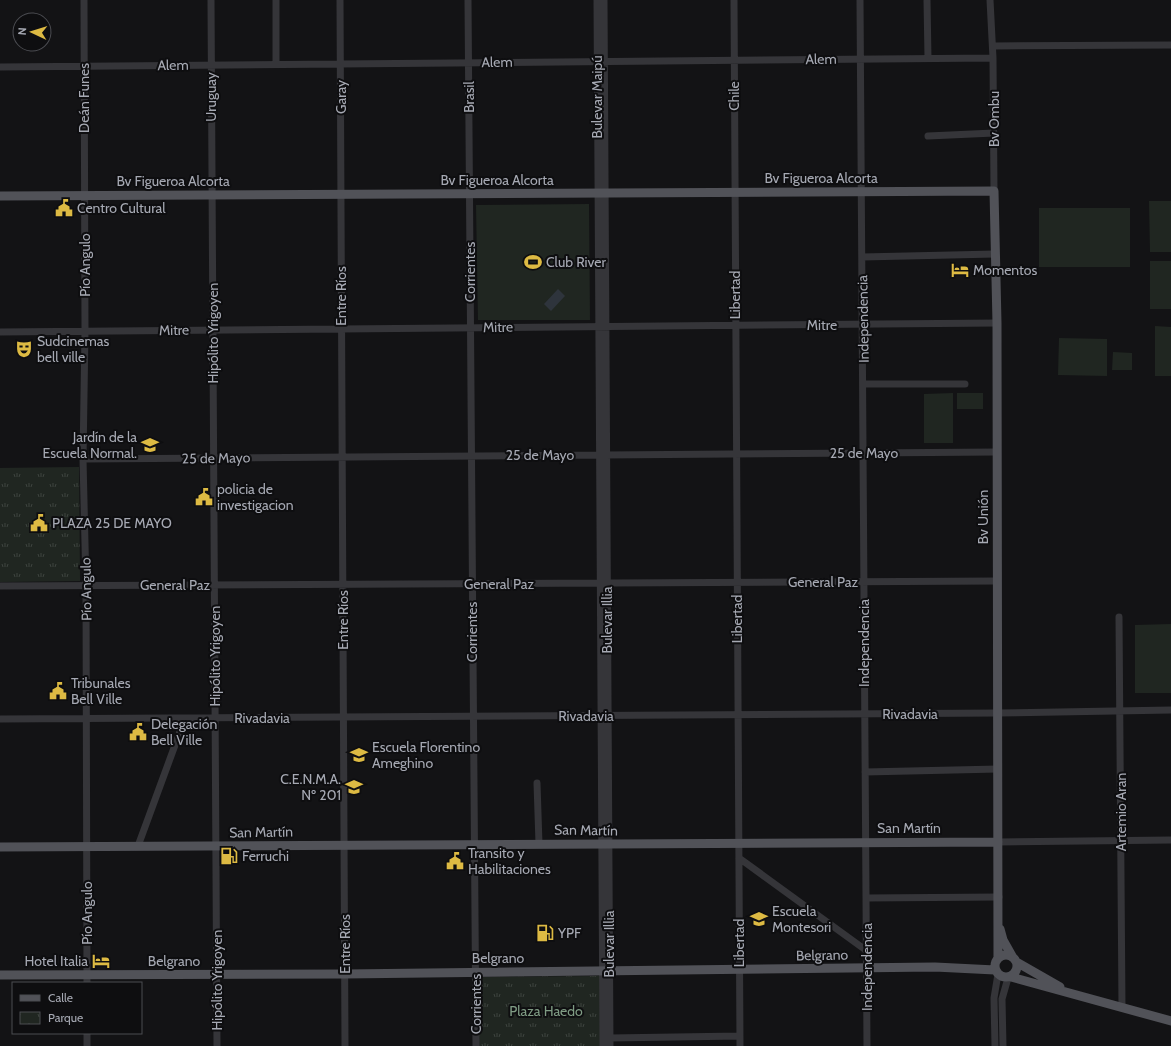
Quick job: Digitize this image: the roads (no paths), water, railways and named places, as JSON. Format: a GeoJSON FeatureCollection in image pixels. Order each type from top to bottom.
{"type":"FeatureCollection","features":[{"type":"Feature","properties":{"kind":"main road","name":"Bv Figueroa Alcorta"},"geometry":{"type":"LineString","coordinates":[[0,196],[994,191]]}},
{"type":"Feature","properties":{"kind":"main road","name":"Bv Unión"},"geometry":{"type":"LineString","coordinates":[[994,191],[997,323],[997,713],[999,897],[996,948],[998,958]]}},
{"type":"Feature","properties":{"kind":"main road","name":"San Martín"},"geometry":{"type":"LineString","coordinates":[[0,847],[87,845],[216,846],[998,842]]}},
{"type":"Feature","properties":{"kind":"main road"},"geometry":{"type":"LineString","coordinates":[[998,922],[1003,940],[1014,959],[1017,971],[1010,977]]}},
{"type":"Feature","properties":{"kind":"main road"},"geometry":{"type":"LineString","coordinates":[[1070,992],[1014,959],[1004,955],[998,958],[995,964],[996,972],[1002,977],[1010,977],[1070,992],[1171,1021]]}},
{"type":"Feature","properties":{"kind":"main road","name":"Belgrano"},"geometry":{"type":"LineString","coordinates":[[0,975],[87,979],[217,975],[935,968],[996,972]]}},
{"type":"Feature","properties":{"kind":"street","name":"Deán Funes"},"geometry":{"type":"LineString","coordinates":[[84,0],[85,196]]}},
{"type":"Feature","properties":{"kind":"street","name":"Uruguay"},"geometry":{"type":"LineString","coordinates":[[211,0],[212,195]]}},
{"type":"Feature","properties":{"kind":"street"},"geometry":{"type":"LineString","coordinates":[[276,0],[276,63]]}},
{"type":"Feature","properties":{"kind":"street","name":"Garay"},"geometry":{"type":"LineString","coordinates":[[340,0],[341,195]]}},
{"type":"Feature","properties":{"kind":"street","name":"Brasil"},"geometry":{"type":"LineString","coordinates":[[468,0],[469,194]]}},
{"type":"Feature","properties":{"kind":"street","name":"Bulevar Maipú"},"geometry":{"type":"LineString","coordinates":[[597,0],[597,61],[601,194]]}},
{"type":"Feature","properties":{"kind":"street","name":"Bulevar Maipú"},"geometry":{"type":"LineString","coordinates":[[601,194],[605,61],[604,0]]}},
{"type":"Feature","properties":{"kind":"street","name":"Chile"},"geometry":{"type":"LineString","coordinates":[[734,0],[735,193]]}},
{"type":"Feature","properties":{"kind":"street","name":"Independencia"},"geometry":{"type":"LineString","coordinates":[[860,0],[862,325],[864,384],[863,453],[867,1046]]}},
{"type":"Feature","properties":{"kind":"street"},"geometry":{"type":"LineString","coordinates":[[928,0],[928,58]]}},
{"type":"Feature","properties":{"kind":"street","name":"Bv Ombu"},"geometry":{"type":"LineString","coordinates":[[990,0],[993,46],[994,191]]}},
{"type":"Feature","properties":{"kind":"street"},"geometry":{"type":"LineString","coordinates":[[993,46],[1171,45]]}},
{"type":"Feature","properties":{"kind":"street","name":"Alem"},"geometry":{"type":"LineString","coordinates":[[0,67],[276,63],[340,64],[993,58]]}},
{"type":"Feature","properties":{"kind":"street"},"geometry":{"type":"LineString","coordinates":[[928,136],[994,133]]}},
{"type":"Feature","properties":{"kind":"street","name":"Libertad"},"geometry":{"type":"LineString","coordinates":[[735,193],[740,1046]]}},
{"type":"Feature","properties":{"kind":"street","name":"Corrientes"},"geometry":{"type":"LineString","coordinates":[[469,194],[473,845],[476,1046]]}},
{"type":"Feature","properties":{"kind":"street","name":"Bulevar Illia"},"geometry":{"type":"LineString","coordinates":[[601,194],[606,326],[603,455]]}},
{"type":"Feature","properties":{"kind":"street","name":"Bulevar Illia"},"geometry":{"type":"LineString","coordinates":[[601,194],[598,326],[603,455],[604,583],[606,972],[603,1046]]}},
{"type":"Feature","properties":{"kind":"street","name":"Hipólito Yrigoyen"},"geometry":{"type":"LineString","coordinates":[[212,195],[217,1046]]}},
{"type":"Feature","properties":{"kind":"street","name":"Entre Ríos"},"geometry":{"type":"LineString","coordinates":[[341,195],[345,1046]]}},
{"type":"Feature","properties":{"kind":"street","name":"Pío Angulo"},"geometry":{"type":"LineString","coordinates":[[85,196],[83,460],[86,586],[87,979]]}},
{"type":"Feature","properties":{"kind":"street"},"geometry":{"type":"LineString","coordinates":[[862,257],[995,254]]}},
{"type":"Feature","properties":{"kind":"street","name":"Mitre"},"geometry":{"type":"LineString","coordinates":[[0,332],[736,324],[862,325],[997,323]]}},
{"type":"Feature","properties":{"kind":"street"},"geometry":{"type":"LineString","coordinates":[[864,384],[965,384]]}},
{"type":"Feature","properties":{"kind":"street","name":"25 de Mayo"},"geometry":{"type":"LineString","coordinates":[[83,460],[214,457],[997,452]]}},
{"type":"Feature","properties":{"kind":"street","name":"General Paz"},"geometry":{"type":"LineString","coordinates":[[0,586],[997,581]]}},
{"type":"Feature","properties":{"kind":"street","name":"Artemio Aran"},"geometry":{"type":"LineString","coordinates":[[1119,617],[1122,1007]]}},
{"type":"Feature","properties":{"kind":"street","name":"Rivadavia"},"geometry":{"type":"LineString","coordinates":[[0,719],[738,715],[1171,710]]}},
{"type":"Feature","properties":{"kind":"street"},"geometry":{"type":"LineString","coordinates":[[138,846],[185,718]]}},
{"type":"Feature","properties":{"kind":"street"},"geometry":{"type":"LineString","coordinates":[[865,772],[998,769]]}},
{"type":"Feature","properties":{"kind":"street"},"geometry":{"type":"LineString","coordinates":[[537,783],[539,844]]}},
{"type":"Feature","properties":{"kind":"street","name":"San Martín"},"geometry":{"type":"LineString","coordinates":[[998,842],[1171,840]]}},
{"type":"Feature","properties":{"kind":"street"},"geometry":{"type":"LineString","coordinates":[[739,858],[867,951]]}},
{"type":"Feature","properties":{"kind":"street"},"geometry":{"type":"LineString","coordinates":[[866,898],[999,897]]}},
{"type":"Feature","properties":{"kind":"street","name":"Bulevar Illia"},"geometry":{"type":"LineString","coordinates":[[606,972],[610,1046]]}},
{"type":"Feature","properties":{"kind":"street"},"geometry":{"type":"LineString","coordinates":[[995,1046],[994,998],[996,972]]}},
{"type":"Feature","properties":{"kind":"street"},"geometry":{"type":"LineString","coordinates":[[1003,1046],[1002,999],[1010,977]]}},
{"type":"Feature","properties":{"kind":"street"},"geometry":{"type":"LineString","coordinates":[[87,1034],[87,1046]]}},
{"type":"Feature","properties":{"kind":"street"},"geometry":{"type":"LineString","coordinates":[[610,1038],[740,1036]]}},
{"type":"Feature","properties":{"kind":"place","name":"Centro Cultural"},"geometry":{"type":"Point","coordinates":[64,208]}},
{"type":"Feature","properties":{"kind":"place","name":"Club River"},"geometry":{"type":"Point","coordinates":[533,262]}},
{"type":"Feature","properties":{"kind":"place","name":"Momentos"},"geometry":{"type":"Point","coordinates":[960,270]}},
{"type":"Feature","properties":{"kind":"place","name":"Sudcinemas bell ville"},"geometry":{"type":"Point","coordinates":[24,349]}},
{"type":"Feature","properties":{"kind":"place","name":"Jardín de la Escuela Normal."},"geometry":{"type":"Point","coordinates":[150,445]}},
{"type":"Feature","properties":{"kind":"place","name":"policia de investigacion"},"geometry":{"type":"Point","coordinates":[204,497]}},
{"type":"Feature","properties":{"kind":"place","name":"PLAZA 25 DE MAYO"},"geometry":{"type":"Point","coordinates":[39,523]}},
{"type":"Feature","properties":{"kind":"place","name":"Tribunales Bell Ville"},"geometry":{"type":"Point","coordinates":[58,691]}},
{"type":"Feature","properties":{"kind":"place","name":"Delegación Bell Ville"},"geometry":{"type":"Point","coordinates":[138,732]}},
{"type":"Feature","properties":{"kind":"place","name":"Escuela Florentino Ameghino"},"geometry":{"type":"Point","coordinates":[359,755]}},
{"type":"Feature","properties":{"kind":"place","name":"C.E.N.M.A. Nº 201"},"geometry":{"type":"Point","coordinates":[354,787]}},
{"type":"Feature","properties":{"kind":"place","name":"Ferruchi"},"geometry":{"type":"Point","coordinates":[229,856]}},
{"type":"Feature","properties":{"kind":"place","name":"Transito y Habilitaciones"},"geometry":{"type":"Point","coordinates":[455,861]}},
{"type":"Feature","properties":{"kind":"place","name":"Escuela Montesori"},"geometry":{"type":"Point","coordinates":[759,919]}},
{"type":"Feature","properties":{"kind":"place","name":"YPF"},"geometry":{"type":"Point","coordinates":[545,933]}},
{"type":"Feature","properties":{"kind":"place","name":"Hotel Italia"},"geometry":{"type":"Point","coordinates":[101,961]}},
{"type":"Feature","properties":{"kind":"park label","name":"Plaza Haedo"},"geometry":{"type":"Point","coordinates":[546,1011]}}]}
